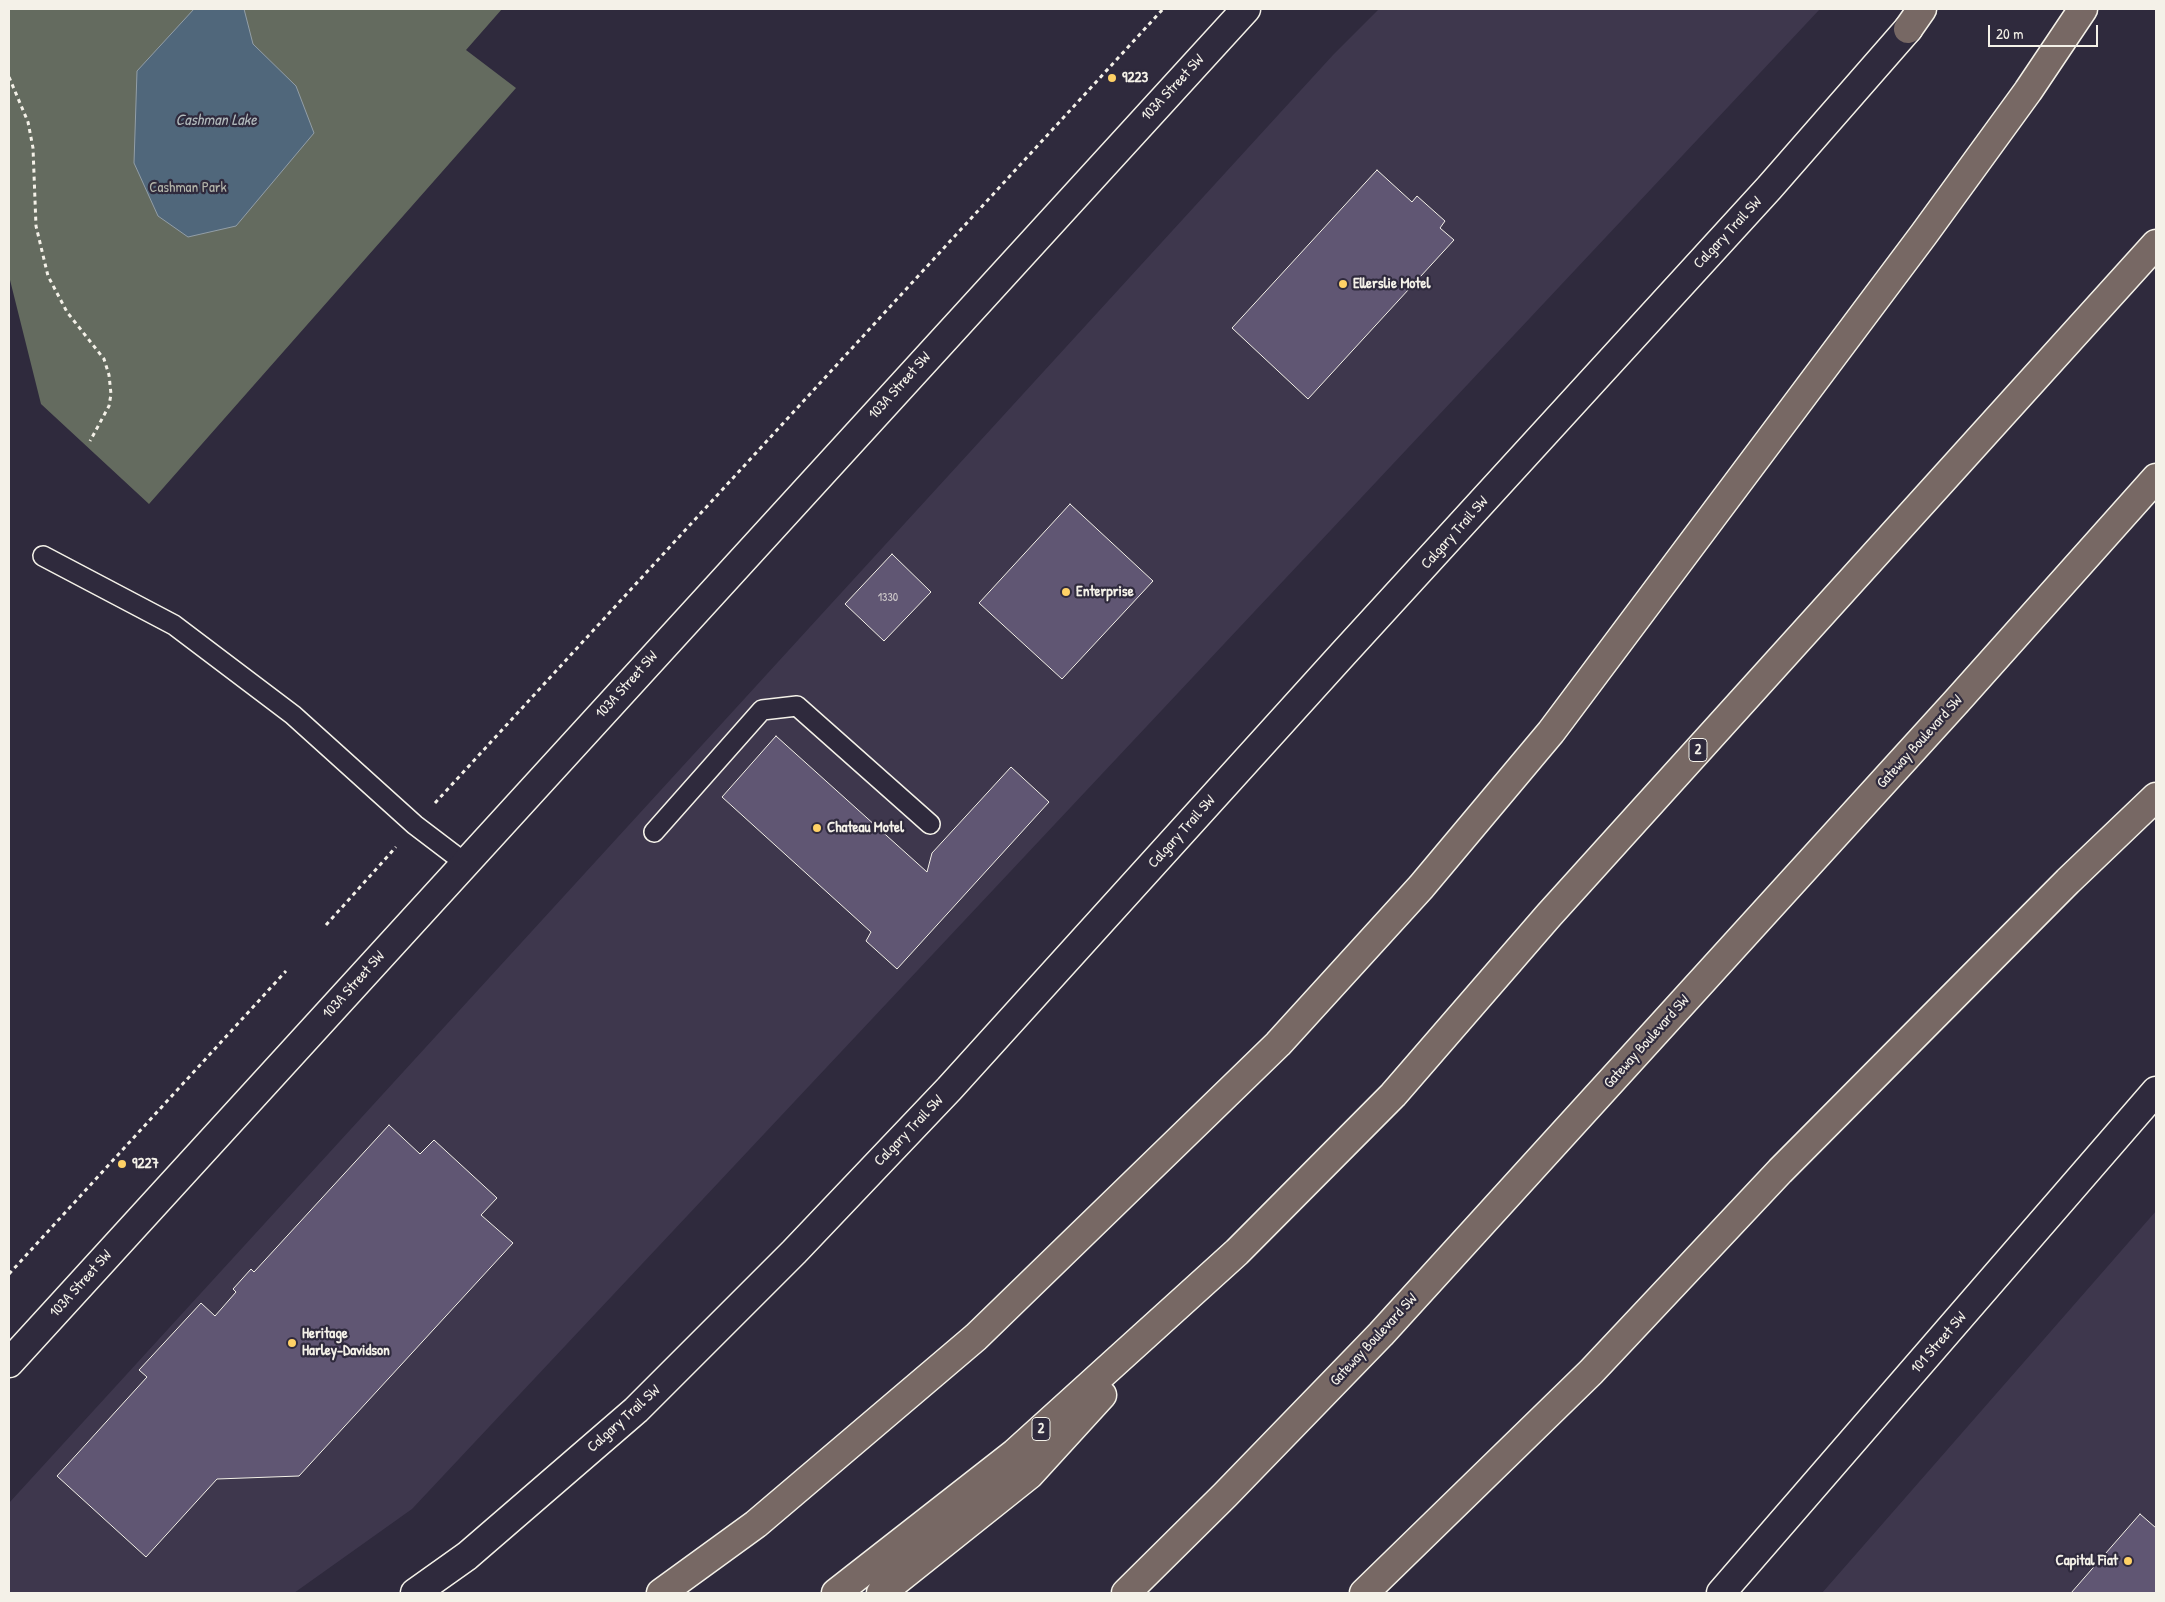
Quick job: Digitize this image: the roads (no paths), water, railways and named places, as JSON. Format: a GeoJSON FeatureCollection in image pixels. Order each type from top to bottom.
{"type":"FeatureCollection","features":[{"type":"Feature","properties":{"kind":"highway"},"geometry":{"type":"LineString","coordinates":[[661,1593],[756,1524],[976,1337],[1278,1044],[1421,887],[1551,732],[1924,234],[2028,91],[2083,9]]}},
{"type":"Feature","properties":{"kind":"highway","name":"2"},"geometry":{"type":"LineString","coordinates":[[836,1593],[1015,1453],[1237,1252],[1393,1095],[1549,915],[2156,244]]}},
{"type":"Feature","properties":{"kind":"highway","name":"Gateway Boulevard SW"},"geometry":{"type":"LineString","coordinates":[[1126,1593],[1225,1495],[1381,1334],[1930,730],[2156,478]]}},
{"type":"Feature","properties":{"kind":"highway"},"geometry":{"type":"LineString","coordinates":[[1364,1593],[1591,1372],[1780,1171],[2068,881],[2156,797]]}},
{"type":"Feature","properties":{"kind":"highway"},"geometry":{"type":"LineString","coordinates":[[881,1593],[1029,1475],[1237,1252]]}},
{"type":"Feature","properties":{"kind":"street","name":"103A Street SW"},"geometry":{"type":"LineString","coordinates":[[9,1363],[1246,9]]}},
{"type":"Feature","properties":{"kind":"street","name":"Calgary Trail SW"},"geometry":{"type":"LineString","coordinates":[[414,1593],[468,1556],[636,1410],[794,1252],[942,1096],[1769,188],[1915,19]]}},
{"type":"Feature","properties":{"kind":"street","name":"101 Street SW"},"geometry":{"type":"LineString","coordinates":[[1721,1593],[2156,1091]]}},
{"type":"Feature","properties":{"kind":"lane"},"geometry":{"type":"LineString","coordinates":[[43,556],[174,625],[293,715],[415,825],[464,864]]}},
{"type":"Feature","properties":{"kind":"lane"},"geometry":{"type":"LineString","coordinates":[[654,832],[762,710],[797,706],[930,824]]}},
{"type":"Feature","properties":{"kind":"water","name":"Cashman Lake"},"geometry":{"type":"Polygon","coordinates":[[[194,9],[244,9],[253,44],[296,86],[314,133],[236,226],[188,237],[158,216],[134,163],[137,71],[194,9]]]}},
{"type":"Feature","properties":{"kind":"place","name":"9223"},"geometry":{"type":"Point","coordinates":[1112,78]}},
{"type":"Feature","properties":{"kind":"place","name":"Ellerslie Motel"},"geometry":{"type":"Point","coordinates":[1343,284]}},
{"type":"Feature","properties":{"kind":"place","name":"Enterprise"},"geometry":{"type":"Point","coordinates":[1066,592]}},
{"type":"Feature","properties":{"kind":"place","name":"Chateau Motel"},"geometry":{"type":"Point","coordinates":[817,828]}},
{"type":"Feature","properties":{"kind":"place","name":"9227"},"geometry":{"type":"Point","coordinates":[122,1164]}},
{"type":"Feature","properties":{"kind":"place","name":"Heritage Harley-Davidson"},"geometry":{"type":"Point","coordinates":[292,1343]}},
{"type":"Feature","properties":{"kind":"place","name":"Capital Fiat"},"geometry":{"type":"Point","coordinates":[2128,1561]}},
{"type":"Feature","properties":{"kind":"park label","name":"Cashman Park"},"geometry":{"type":"Point","coordinates":[188,188]}}]}
